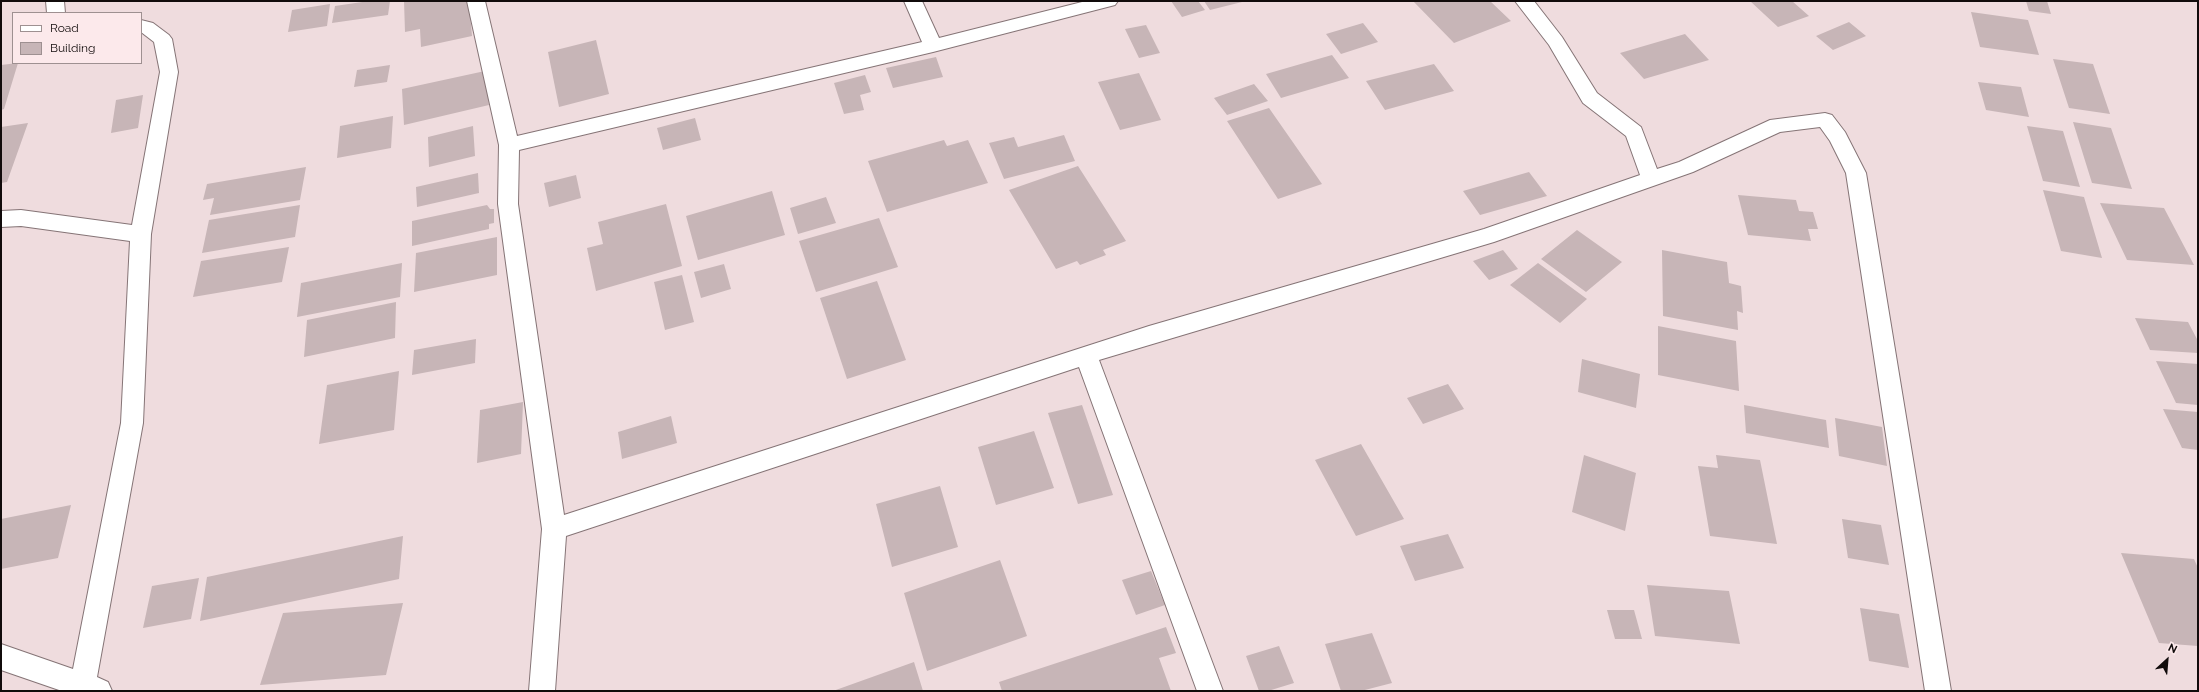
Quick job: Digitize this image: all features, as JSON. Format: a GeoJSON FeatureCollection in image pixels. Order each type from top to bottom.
{"type":"FeatureCollection","features":[{"type":"Feature","properties":{"kind":"street"},"geometry":{"type":"LineString","coordinates":[[55,1],[56,12]]}},
{"type":"Feature","properties":{"kind":"street"},"geometry":{"type":"LineString","coordinates":[[476,1],[509,145],[508,204],[554,529],[542,691]]}},
{"type":"Feature","properties":{"kind":"street"},"geometry":{"type":"LineString","coordinates":[[913,1],[933,46]]}},
{"type":"Feature","properties":{"kind":"street"},"geometry":{"type":"LineString","coordinates":[[509,145],[933,46],[1109,1]]}},
{"type":"Feature","properties":{"kind":"street"},"geometry":{"type":"LineString","coordinates":[[1524,1],[1556,41],[1590,98],[1634,132],[1651,179]]}},
{"type":"Feature","properties":{"kind":"street"},"geometry":{"type":"LineString","coordinates":[[1,657],[91,688],[132,423],[141,234],[169,72],[163,39],[147,27],[142,26]]}},
{"type":"Feature","properties":{"kind":"street"},"geometry":{"type":"LineString","coordinates":[[554,529],[1149,335],[1487,236],[1686,167],[1777,125],[1825,120],[1838,137],[1856,173],[1938,691]]}},
{"type":"Feature","properties":{"kind":"street"},"geometry":{"type":"LineString","coordinates":[[1,219],[21,218],[141,234]]}},
{"type":"Feature","properties":{"kind":"street"},"geometry":{"type":"LineString","coordinates":[[1086,355],[1210,691]]}},
{"type":"Feature","properties":{"kind":"building"},"geometry":{"type":"Polygon","coordinates":[[[369,1],[390,1],[388,15],[332,23],[335,6],[369,1]]]}},
{"type":"Feature","properties":{"kind":"building"},"geometry":{"type":"Polygon","coordinates":[[[404,1],[469,1],[472,36],[421,47],[420,29],[405,32],[404,1]]]}},
{"type":"Feature","properties":{"kind":"building"},"geometry":{"type":"Polygon","coordinates":[[[1171,1],[1198,1],[1205,10],[1182,17],[1171,1]]]}},
{"type":"Feature","properties":{"kind":"building"},"geometry":{"type":"Polygon","coordinates":[[[1204,1],[1242,1],[1242,2],[1210,10],[1204,1]]]}},
{"type":"Feature","properties":{"kind":"building"},"geometry":{"type":"Polygon","coordinates":[[[1413,1],[1490,1],[1511,21],[1454,43],[1413,1]]]}},
{"type":"Feature","properties":{"kind":"building"},"geometry":{"type":"Polygon","coordinates":[[[1750,1],[1792,1],[1809,16],[1778,27],[1750,1]]]}},
{"type":"Feature","properties":{"kind":"building"},"geometry":{"type":"Polygon","coordinates":[[[2026,1],[2047,1],[2051,14],[2029,11],[2026,1]]]}},
{"type":"Feature","properties":{"kind":"building"},"geometry":{"type":"Polygon","coordinates":[[[330,4],[327,26],[288,32],[292,10],[330,4]]]}},
{"type":"Feature","properties":{"kind":"building"},"geometry":{"type":"Polygon","coordinates":[[[1971,12],[2028,20],[2039,55],[1980,47],[1971,12]]]}},
{"type":"Feature","properties":{"kind":"building"},"geometry":{"type":"Polygon","coordinates":[[[1849,22],[1866,36],[1833,50],[1816,36],[1849,22]]]}},
{"type":"Feature","properties":{"kind":"building"},"geometry":{"type":"Polygon","coordinates":[[[1363,23],[1378,42],[1341,54],[1326,34],[1363,23]]]}},
{"type":"Feature","properties":{"kind":"building"},"geometry":{"type":"Polygon","coordinates":[[[1146,25],[1160,53],[1139,58],[1125,29],[1146,25]]]}},
{"type":"Feature","properties":{"kind":"building"},"geometry":{"type":"Polygon","coordinates":[[[1685,34],[1709,60],[1644,79],[1620,53],[1685,34]]]}},
{"type":"Feature","properties":{"kind":"building"},"geometry":{"type":"Polygon","coordinates":[[[596,40],[609,94],[559,107],[548,52],[596,40]]]}},
{"type":"Feature","properties":{"kind":"building"},"geometry":{"type":"Polygon","coordinates":[[[1332,55],[1349,78],[1281,98],[1266,74],[1332,55]]]}},
{"type":"Feature","properties":{"kind":"building"},"geometry":{"type":"Polygon","coordinates":[[[936,57],[943,77],[893,88],[886,68],[936,57]]]}},
{"type":"Feature","properties":{"kind":"building"},"geometry":{"type":"Polygon","coordinates":[[[2053,59],[2093,64],[2110,114],[2069,108],[2053,59]]]}},
{"type":"Feature","properties":{"kind":"building"},"geometry":{"type":"Polygon","coordinates":[[[18,64],[4,109],[1,110],[1,65],[18,64]]]}},
{"type":"Feature","properties":{"kind":"building"},"geometry":{"type":"Polygon","coordinates":[[[1434,64],[1454,91],[1385,110],[1366,81],[1434,64]]]}},
{"type":"Feature","properties":{"kind":"building"},"geometry":{"type":"Polygon","coordinates":[[[390,65],[387,82],[354,87],[357,70],[390,65]]]}},
{"type":"Feature","properties":{"kind":"building"},"geometry":{"type":"Polygon","coordinates":[[[485,71],[489,105],[404,125],[402,89],[485,71]]]}},
{"type":"Feature","properties":{"kind":"building"},"geometry":{"type":"Polygon","coordinates":[[[1139,73],[1161,120],[1120,130],[1098,82],[1139,73]]]}},
{"type":"Feature","properties":{"kind":"building"},"geometry":{"type":"Polygon","coordinates":[[[865,75],[871,92],[860,95],[864,110],[844,114],[834,83],[865,75]]]}},
{"type":"Feature","properties":{"kind":"building"},"geometry":{"type":"Polygon","coordinates":[[[1978,82],[2021,87],[2029,117],[1986,110],[1978,82]]]}},
{"type":"Feature","properties":{"kind":"building"},"geometry":{"type":"Polygon","coordinates":[[[1254,84],[1268,101],[1227,115],[1214,98],[1254,84]]]}},
{"type":"Feature","properties":{"kind":"building"},"geometry":{"type":"Polygon","coordinates":[[[143,95],[138,128],[111,133],[116,100],[143,95]]]}},
{"type":"Feature","properties":{"kind":"building"},"geometry":{"type":"Polygon","coordinates":[[[1269,108],[1322,184],[1278,199],[1227,121],[1269,108]]]}},
{"type":"Feature","properties":{"kind":"building"},"geometry":{"type":"Polygon","coordinates":[[[393,116],[391,148],[337,158],[340,126],[393,116]]]}},
{"type":"Feature","properties":{"kind":"building"},"geometry":{"type":"Polygon","coordinates":[[[695,118],[701,140],[663,150],[657,128],[695,118]]]}},
{"type":"Feature","properties":{"kind":"building"},"geometry":{"type":"Polygon","coordinates":[[[2073,122],[2111,128],[2132,189],[2092,183],[2073,122]]]}},
{"type":"Feature","properties":{"kind":"building"},"geometry":{"type":"Polygon","coordinates":[[[28,123],[7,182],[1,183],[1,127],[28,123]]]}},
{"type":"Feature","properties":{"kind":"building"},"geometry":{"type":"Polygon","coordinates":[[[473,126],[475,156],[429,167],[428,137],[473,126]]]}},
{"type":"Feature","properties":{"kind":"building"},"geometry":{"type":"Polygon","coordinates":[[[2027,126],[2063,131],[2080,187],[2043,181],[2027,126]]]}},
{"type":"Feature","properties":{"kind":"building"},"geometry":{"type":"Polygon","coordinates":[[[1064,135],[1075,161],[1004,179],[989,143],[1014,137],[1018,147],[1064,135]]]}},
{"type":"Feature","properties":{"kind":"building"},"geometry":{"type":"Polygon","coordinates":[[[944,140],[947,146],[968,140],[988,183],[887,212],[868,161],[944,140]]]}},
{"type":"Feature","properties":{"kind":"building"},"geometry":{"type":"Polygon","coordinates":[[[1078,166],[1126,241],[1103,250],[1106,255],[1080,265],[1077,261],[1056,269],[1009,190],[1078,166]]]}},
{"type":"Feature","properties":{"kind":"building"},"geometry":{"type":"Polygon","coordinates":[[[306,167],[300,200],[210,215],[214,198],[203,200],[207,184],[306,167]]]}},
{"type":"Feature","properties":{"kind":"building"},"geometry":{"type":"Polygon","coordinates":[[[1529,172],[1547,196],[1480,215],[1463,191],[1529,172]]]}},
{"type":"Feature","properties":{"kind":"building"},"geometry":{"type":"Polygon","coordinates":[[[478,173],[479,193],[417,207],[416,187],[478,173]]]}},
{"type":"Feature","properties":{"kind":"building"},"geometry":{"type":"Polygon","coordinates":[[[576,175],[581,198],[549,207],[544,183],[576,175]]]}},
{"type":"Feature","properties":{"kind":"building"},"geometry":{"type":"Polygon","coordinates":[[[2043,190],[2084,197],[2102,258],[2061,251],[2043,190]]]}},
{"type":"Feature","properties":{"kind":"building"},"geometry":{"type":"Polygon","coordinates":[[[772,191],[785,235],[698,260],[686,216],[772,191]]]}},
{"type":"Feature","properties":{"kind":"building"},"geometry":{"type":"Polygon","coordinates":[[[1738,195],[1796,200],[1799,211],[1813,212],[1818,229],[1808,229],[1811,241],[1748,235],[1738,195]]]}},
{"type":"Feature","properties":{"kind":"building"},"geometry":{"type":"Polygon","coordinates":[[[826,197],[836,223],[798,234],[790,208],[826,197]]]}},
{"type":"Feature","properties":{"kind":"building"},"geometry":{"type":"Polygon","coordinates":[[[2100,203],[2164,208],[2194,265],[2127,260],[2100,203]]]}},
{"type":"Feature","properties":{"kind":"building"},"geometry":{"type":"Polygon","coordinates":[[[666,204],[682,266],[596,291],[587,248],[603,244],[598,222],[666,204]]]}},
{"type":"Feature","properties":{"kind":"building"},"geometry":{"type":"Polygon","coordinates":[[[300,205],[295,237],[202,253],[209,220],[300,205]]]}},
{"type":"Feature","properties":{"kind":"building"},"geometry":{"type":"Polygon","coordinates":[[[487,205],[490,209],[494,209],[494,223],[489,224],[489,229],[412,246],[412,221],[487,205]]]}},
{"type":"Feature","properties":{"kind":"building"},"geometry":{"type":"Polygon","coordinates":[[[879,218],[898,267],[816,292],[799,241],[879,218]]]}},
{"type":"Feature","properties":{"kind":"building"},"geometry":{"type":"Polygon","coordinates":[[[1577,230],[1622,262],[1586,292],[1541,259],[1577,230]]]}},
{"type":"Feature","properties":{"kind":"building"},"geometry":{"type":"Polygon","coordinates":[[[497,237],[497,275],[414,292],[416,253],[497,237]]]}},
{"type":"Feature","properties":{"kind":"building"},"geometry":{"type":"Polygon","coordinates":[[[289,247],[282,282],[193,297],[201,261],[289,247]]]}},
{"type":"Feature","properties":{"kind":"building"},"geometry":{"type":"Polygon","coordinates":[[[1503,250],[1518,269],[1489,280],[1473,261],[1503,250]]]}},
{"type":"Feature","properties":{"kind":"building"},"geometry":{"type":"Polygon","coordinates":[[[1662,250],[1727,262],[1729,283],[1741,286],[1743,313],[1737,311],[1738,330],[1663,316],[1662,250]]]}},
{"type":"Feature","properties":{"kind":"building"},"geometry":{"type":"Polygon","coordinates":[[[402,263],[400,297],[297,317],[301,283],[402,263]]]}},
{"type":"Feature","properties":{"kind":"building"},"geometry":{"type":"Polygon","coordinates":[[[1538,263],[1587,299],[1560,323],[1510,285],[1538,263]]]}},
{"type":"Feature","properties":{"kind":"building"},"geometry":{"type":"Polygon","coordinates":[[[724,264],[731,289],[701,298],[694,272],[724,264]]]}},
{"type":"Feature","properties":{"kind":"building"},"geometry":{"type":"Polygon","coordinates":[[[682,275],[694,322],[665,330],[654,282],[682,275]]]}},
{"type":"Feature","properties":{"kind":"building"},"geometry":{"type":"Polygon","coordinates":[[[877,281],[906,360],[847,379],[820,298],[877,281]]]}},
{"type":"Feature","properties":{"kind":"building"},"geometry":{"type":"Polygon","coordinates":[[[396,302],[395,338],[304,357],[307,320],[396,302]]]}},
{"type":"Feature","properties":{"kind":"building"},"geometry":{"type":"Polygon","coordinates":[[[2135,318],[2188,322],[2198,341],[2198,353],[2150,350],[2135,318]]]}},
{"type":"Feature","properties":{"kind":"building"},"geometry":{"type":"Polygon","coordinates":[[[1658,326],[1736,341],[1739,391],[1658,375],[1658,326]]]}},
{"type":"Feature","properties":{"kind":"building"},"geometry":{"type":"Polygon","coordinates":[[[476,339],[475,363],[412,375],[414,350],[476,339]]]}},
{"type":"Feature","properties":{"kind":"building"},"geometry":{"type":"Polygon","coordinates":[[[1582,359],[1640,374],[1636,408],[1578,392],[1582,359]]]}},
{"type":"Feature","properties":{"kind":"building"},"geometry":{"type":"Polygon","coordinates":[[[2156,361],[2198,364],[2198,405],[2176,403],[2156,361]]]}},
{"type":"Feature","properties":{"kind":"building"},"geometry":{"type":"Polygon","coordinates":[[[399,371],[394,430],[319,444],[327,385],[399,371]]]}},
{"type":"Feature","properties":{"kind":"building"},"geometry":{"type":"Polygon","coordinates":[[[1448,384],[1464,409],[1423,424],[1407,398],[1448,384]]]}},
{"type":"Feature","properties":{"kind":"building"},"geometry":{"type":"Polygon","coordinates":[[[523,402],[521,454],[477,463],[480,410],[523,402]]]}},
{"type":"Feature","properties":{"kind":"building"},"geometry":{"type":"Polygon","coordinates":[[[1082,405],[1113,495],[1078,504],[1048,413],[1082,405]]]}},
{"type":"Feature","properties":{"kind":"building"},"geometry":{"type":"Polygon","coordinates":[[[1744,405],[1826,420],[1829,448],[1746,433],[1744,405]]]}},
{"type":"Feature","properties":{"kind":"building"},"geometry":{"type":"Polygon","coordinates":[[[2163,409],[2198,412],[2198,450],[2182,448],[2163,409]]]}},
{"type":"Feature","properties":{"kind":"building"},"geometry":{"type":"Polygon","coordinates":[[[671,416],[677,443],[622,459],[618,432],[671,416]]]}},
{"type":"Feature","properties":{"kind":"building"},"geometry":{"type":"Polygon","coordinates":[[[1835,418],[1882,427],[1887,466],[1839,456],[1835,418]]]}},
{"type":"Feature","properties":{"kind":"building"},"geometry":{"type":"Polygon","coordinates":[[[1034,431],[1054,488],[996,505],[978,447],[1034,431]]]}},
{"type":"Feature","properties":{"kind":"building"},"geometry":{"type":"Polygon","coordinates":[[[1361,444],[1404,519],[1356,536],[1315,460],[1361,444]]]}},
{"type":"Feature","properties":{"kind":"building"},"geometry":{"type":"Polygon","coordinates":[[[1584,455],[1636,473],[1625,531],[1572,512],[1584,455]]]}},
{"type":"Feature","properties":{"kind":"building"},"geometry":{"type":"Polygon","coordinates":[[[1716,455],[1760,460],[1777,544],[1710,536],[1698,466],[1718,468],[1716,455]]]}},
{"type":"Feature","properties":{"kind":"building"},"geometry":{"type":"Polygon","coordinates":[[[940,486],[958,547],[892,567],[876,504],[940,486]]]}},
{"type":"Feature","properties":{"kind":"building"},"geometry":{"type":"Polygon","coordinates":[[[71,505],[58,558],[1,569],[1,519],[71,505]]]}},
{"type":"Feature","properties":{"kind":"building"},"geometry":{"type":"Polygon","coordinates":[[[1842,519],[1881,525],[1889,565],[1848,558],[1842,519]]]}},
{"type":"Feature","properties":{"kind":"building"},"geometry":{"type":"Polygon","coordinates":[[[1448,534],[1464,568],[1415,581],[1400,546],[1448,534]]]}},
{"type":"Feature","properties":{"kind":"building"},"geometry":{"type":"Polygon","coordinates":[[[403,536],[399,579],[200,621],[207,577],[403,536]]]}},
{"type":"Feature","properties":{"kind":"building"},"geometry":{"type":"Polygon","coordinates":[[[2121,553],[2194,559],[2198,568],[2198,646],[2159,643],[2121,553]]]}},
{"type":"Feature","properties":{"kind":"building"},"geometry":{"type":"Polygon","coordinates":[[[1000,560],[1027,636],[927,671],[904,593],[1000,560]]]}},
{"type":"Feature","properties":{"kind":"building"},"geometry":{"type":"Polygon","coordinates":[[[1151,571],[1165,605],[1136,615],[1122,580],[1151,571]]]}},
{"type":"Feature","properties":{"kind":"building"},"geometry":{"type":"Polygon","coordinates":[[[199,578],[191,619],[143,628],[152,586],[199,578]]]}},
{"type":"Feature","properties":{"kind":"building"},"geometry":{"type":"Polygon","coordinates":[[[1647,585],[1729,591],[1740,644],[1655,636],[1647,585]]]}},
{"type":"Feature","properties":{"kind":"building"},"geometry":{"type":"Polygon","coordinates":[[[403,603],[386,675],[260,685],[283,613],[403,603]]]}},
{"type":"Feature","properties":{"kind":"building"},"geometry":{"type":"Polygon","coordinates":[[[1860,608],[1899,614],[1909,668],[1869,661],[1860,608]]]}},
{"type":"Feature","properties":{"kind":"building"},"geometry":{"type":"Polygon","coordinates":[[[1607,610],[1634,610],[1642,639],[1615,639],[1607,610]]]}},
{"type":"Feature","properties":{"kind":"building"},"geometry":{"type":"Polygon","coordinates":[[[1166,627],[1176,653],[1159,658],[1171,691],[1002,691],[999,682],[1166,627]]]}},
{"type":"Feature","properties":{"kind":"building"},"geometry":{"type":"Polygon","coordinates":[[[1372,633],[1392,683],[1361,691],[1341,691],[1325,644],[1372,633]]]}},
{"type":"Feature","properties":{"kind":"building"},"geometry":{"type":"Polygon","coordinates":[[[1279,646],[1294,683],[1268,691],[1259,691],[1246,656],[1279,646]]]}},
{"type":"Feature","properties":{"kind":"building"},"geometry":{"type":"Polygon","coordinates":[[[914,662],[923,691],[833,691],[914,662]]]}}]}
